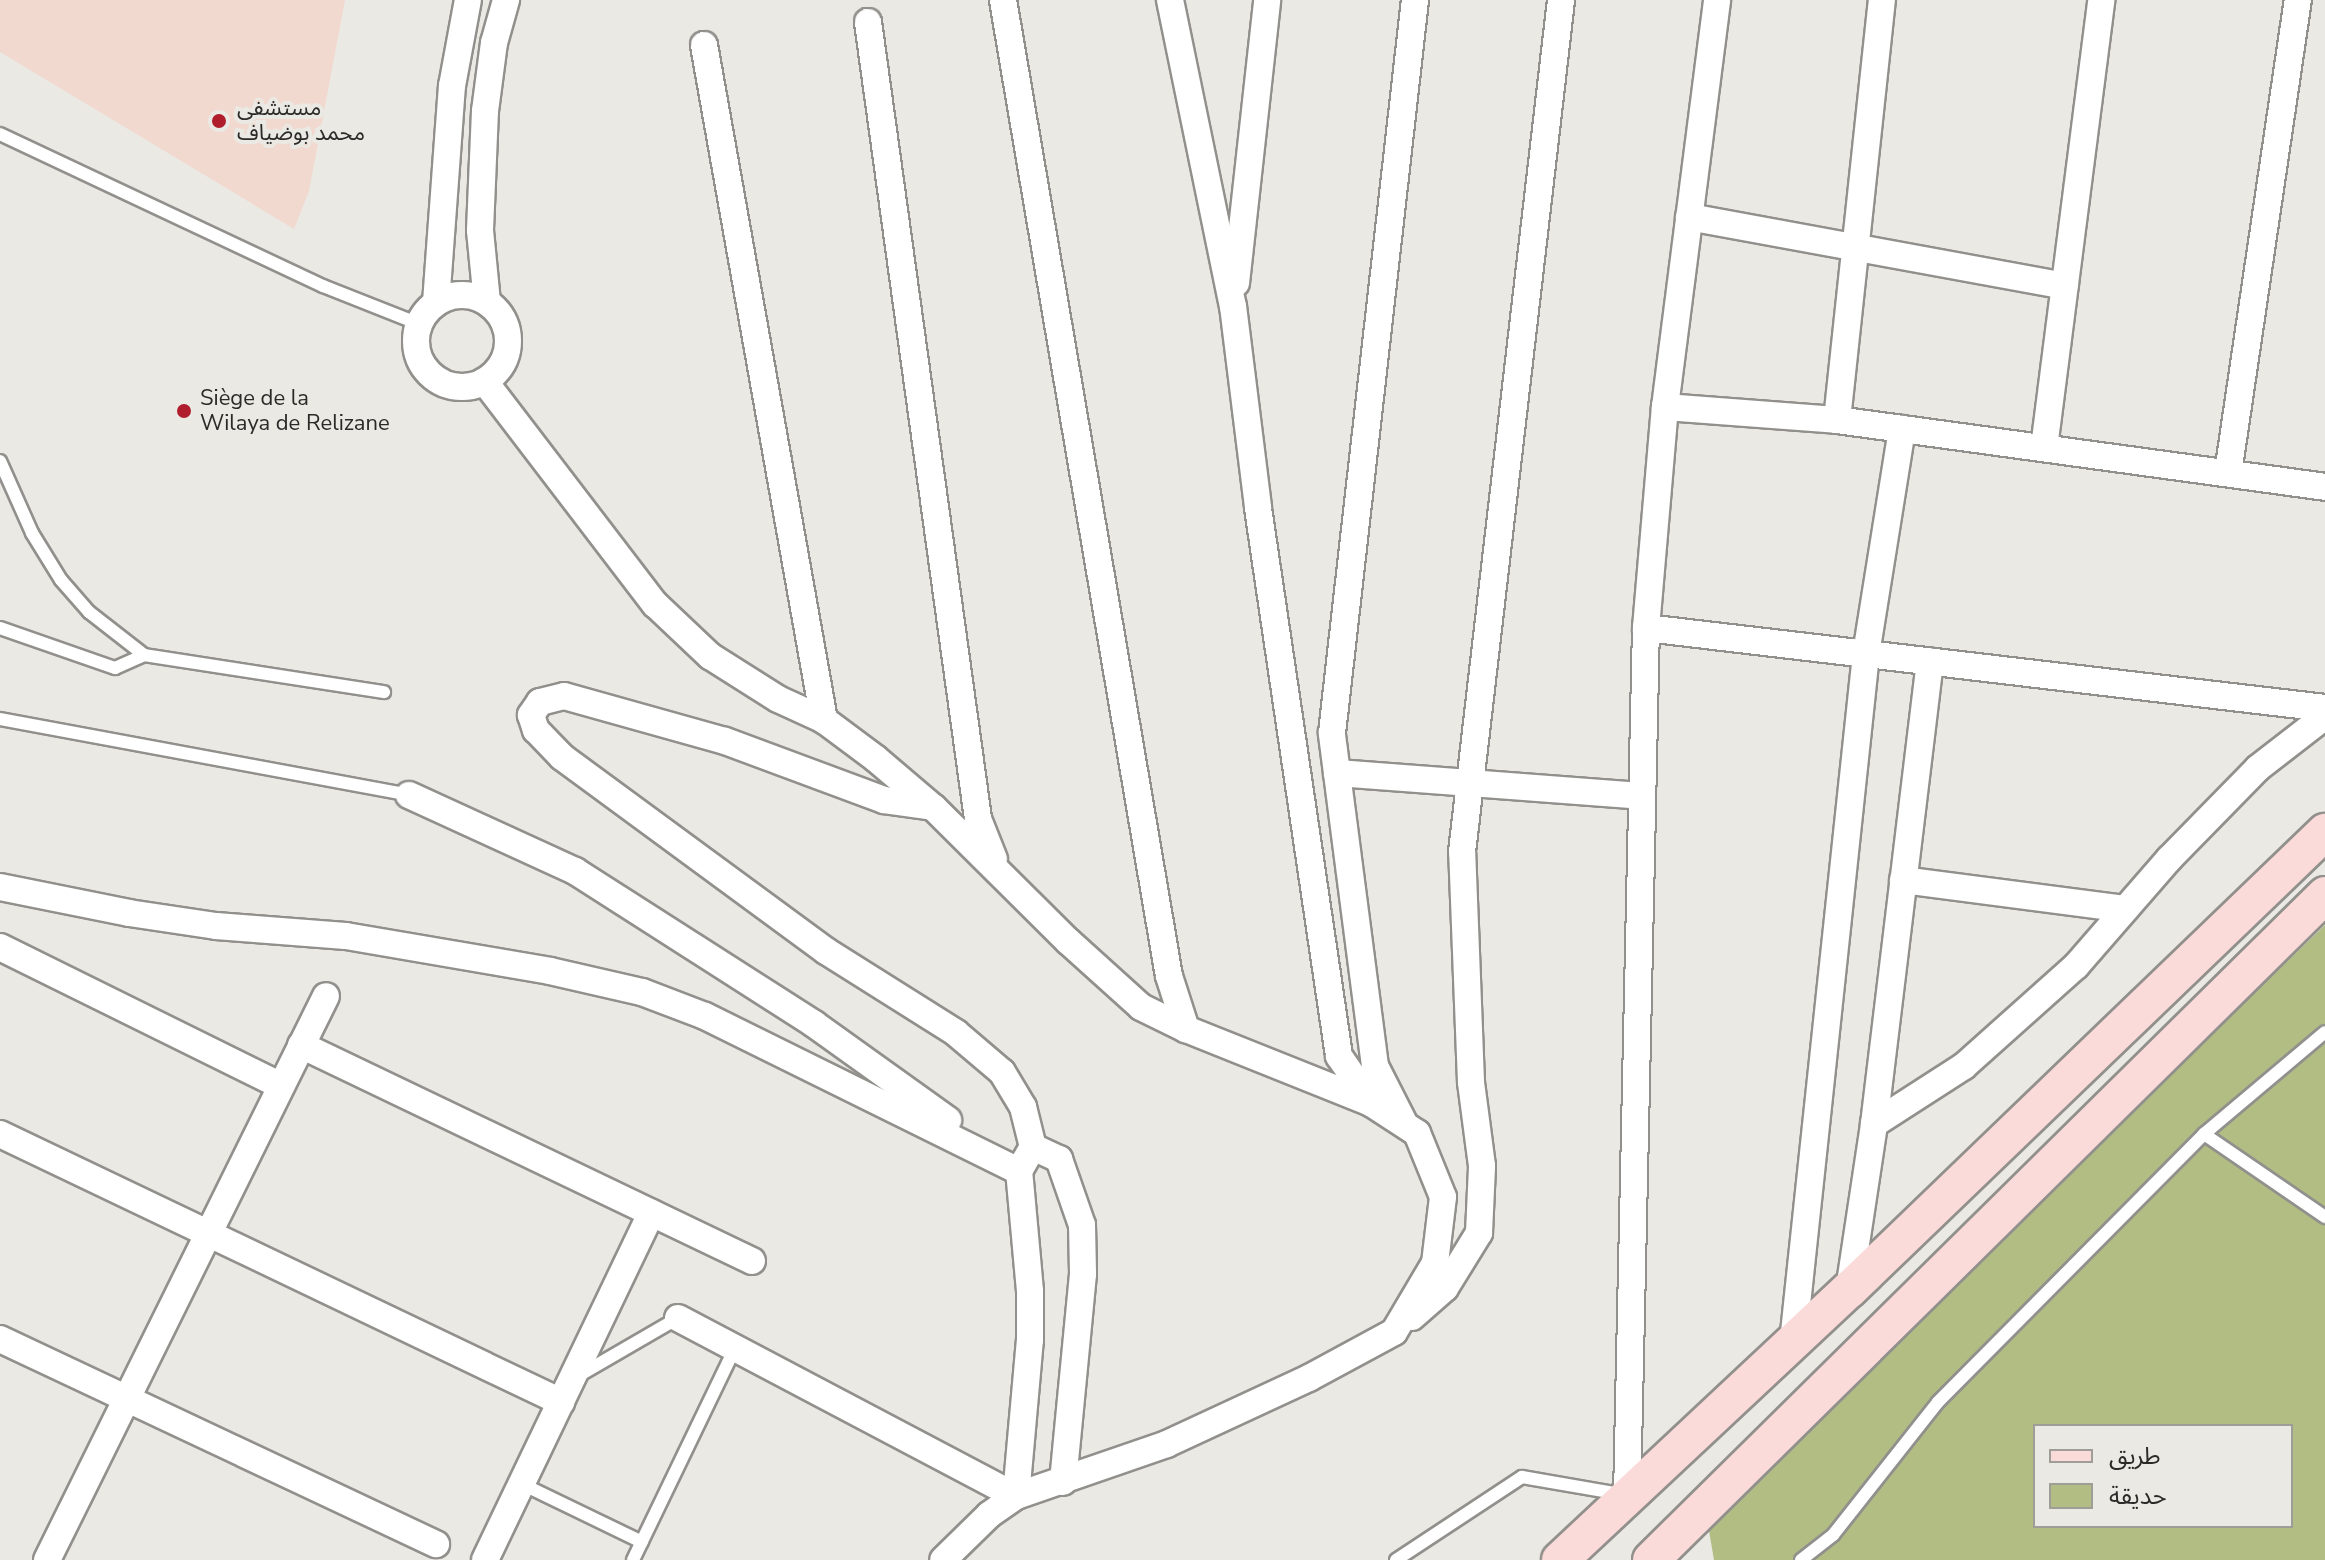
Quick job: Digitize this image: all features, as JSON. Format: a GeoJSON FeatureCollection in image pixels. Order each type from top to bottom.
{"type":"FeatureCollection","features":[{"type":"Feature","properties":{"kind":"main road"},"geometry":{"type":"LineString","coordinates":[[1560,1560],[1849,1290],[2325,832]]}},
{"type":"Feature","properties":{"kind":"main road"},"geometry":{"type":"LineString","coordinates":[[1651,1560],[2325,895]]}},
{"type":"Feature","properties":{"kind":"street"},"geometry":{"type":"LineString","coordinates":[[436,303],[452,86],[468,0]]}},
{"type":"Feature","properties":{"kind":"street"},"geometry":{"type":"LineString","coordinates":[[487,302],[480,230],[485,111],[494,43],[506,0]]}},
{"type":"Feature","properties":{"kind":"street"},"geometry":{"type":"LineString","coordinates":[[1003,0],[1169,976],[1186,1029]]}},
{"type":"Feature","properties":{"kind":"street"},"geometry":{"type":"LineString","coordinates":[[1170,0],[1233,306],[1258,508],[1339,1056],[1371,1103]]}},
{"type":"Feature","properties":{"kind":"street"},"geometry":{"type":"LineString","coordinates":[[1233,306],[1267,0]]}},
{"type":"Feature","properties":{"kind":"street"},"geometry":{"type":"LineString","coordinates":[[1404,1125],[1375,1066],[1332,733],[1415,0]]}},
{"type":"Feature","properties":{"kind":"street"},"geometry":{"type":"LineString","coordinates":[[943,1560],[989,1515],[1016,1496],[1063,1482],[1095,1466],[1181,1437],[1309,1378],[1394,1332],[1445,1288],[1479,1233],[1482,1166],[1471,1082],[1462,852],[1561,0]]}},
{"type":"Feature","properties":{"kind":"street"},"geometry":{"type":"LineString","coordinates":[[1627,1496],[1633,1336],[1633,1151],[1646,628],[1665,407],[1717,0]]}},
{"type":"Feature","properties":{"kind":"street"},"geometry":{"type":"LineString","coordinates":[[1837,420],[1882,0]]}},
{"type":"Feature","properties":{"kind":"street"},"geometry":{"type":"LineString","coordinates":[[2044,448],[2101,0]]}},
{"type":"Feature","properties":{"kind":"street"},"geometry":{"type":"LineString","coordinates":[[2228,473],[2298,0]]}},
{"type":"Feature","properties":{"kind":"street"},"geometry":{"type":"LineString","coordinates":[[868,22],[978,819],[998,870]]}},
{"type":"Feature","properties":{"kind":"street"},"geometry":{"type":"LineString","coordinates":[[704,45],[824,720]]}},
{"type":"Feature","properties":{"kind":"street"},"geometry":{"type":"LineString","coordinates":[[1689,217],[1856,245],[2065,286]]}},
{"type":"Feature","properties":{"kind":"street"},"geometry":{"type":"LineString","coordinates":[[462,295],[487,302],[499,313],[509,343],[497,372],[485,382],[457,388],[431,377],[417,352],[419,324],[436,303],[462,295]]}},
{"type":"Feature","properties":{"kind":"street"},"geometry":{"type":"LineString","coordinates":[[485,382],[655,604],[710,656],[778,699],[824,720],[934,808],[1141,1007],[1186,1029],[1371,1103],[1417,1133],[1443,1197],[1435,1263],[1394,1332]]}},
{"type":"Feature","properties":{"kind":"street"},"geometry":{"type":"LineString","coordinates":[[1665,407],[1837,420],[2325,487]]}},
{"type":"Feature","properties":{"kind":"street"},"geometry":{"type":"LineString","coordinates":[[1793,1342],[1866,654],[1902,429]]}},
{"type":"Feature","properties":{"kind":"street"},"geometry":{"type":"LineString","coordinates":[[1646,628],[2325,708]]}},
{"type":"Feature","properties":{"kind":"street"},"geometry":{"type":"LineString","coordinates":[[1849,1290],[1874,1124],[1930,661]]}},
{"type":"Feature","properties":{"kind":"street"},"geometry":{"type":"LineString","coordinates":[[934,808],[884,800],[725,741],[564,696],[540,702],[531,715],[536,730],[562,757],[826,951],[956,1033],[1002,1072],[1023,1107],[1033,1147],[1019,1171],[1030,1291],[1030,1340],[1016,1496]]}},
{"type":"Feature","properties":{"kind":"street"},"geometry":{"type":"LineString","coordinates":[[1874,1124],[1964,1066],[2076,966],[2125,909],[2258,768],[2325,716]]}},
{"type":"Feature","properties":{"kind":"street"},"geometry":{"type":"LineString","coordinates":[[1337,773],[1641,796]]}},
{"type":"Feature","properties":{"kind":"street"},"geometry":{"type":"LineString","coordinates":[[409,795],[575,871],[814,1024],[1019,1171]]}},
{"type":"Feature","properties":{"kind":"street"},"geometry":{"type":"LineString","coordinates":[[1903,880],[2125,909]]}},
{"type":"Feature","properties":{"kind":"street"},"geometry":{"type":"LineString","coordinates":[[0,887],[129,913],[216,926],[346,936],[550,971],[642,992],[705,1016],[1019,1171]]}},
{"type":"Feature","properties":{"kind":"street"},"geometry":{"type":"LineString","coordinates":[[0,947],[281,1086]]}},
{"type":"Feature","properties":{"kind":"street"},"geometry":{"type":"LineString","coordinates":[[47,1560],[326,996]]}},
{"type":"Feature","properties":{"kind":"street"},"geometry":{"type":"LineString","coordinates":[[301,1045],[752,1261]]}},
{"type":"Feature","properties":{"kind":"street"},"geometry":{"type":"LineString","coordinates":[[0,1134],[208,1234],[566,1391]]}},
{"type":"Feature","properties":{"kind":"street"},"geometry":{"type":"LineString","coordinates":[[1033,1147],[1059,1159],[1082,1225],[1083,1274],[1063,1482]]}},
{"type":"Feature","properties":{"kind":"street"},"geometry":{"type":"LineString","coordinates":[[485,1560],[651,1213]]}},
{"type":"Feature","properties":{"kind":"street"},"geometry":{"type":"LineString","coordinates":[[678,1318],[1016,1496]]}},
{"type":"Feature","properties":{"kind":"street"},"geometry":{"type":"LineString","coordinates":[[0,1339],[436,1544]]}},
{"type":"Feature","properties":{"kind":"lane"},"geometry":{"type":"LineString","coordinates":[[0,134],[323,286],[419,324]]}},
{"type":"Feature","properties":{"kind":"lane"},"geometry":{"type":"LineString","coordinates":[[0,461],[32,533],[61,580],[89,612],[144,655],[384,692]]}},
{"type":"Feature","properties":{"kind":"lane"},"geometry":{"type":"LineString","coordinates":[[0,628],[115,668],[144,655]]}},
{"type":"Feature","properties":{"kind":"lane"},"geometry":{"type":"LineString","coordinates":[[0,719],[409,795]]}},
{"type":"Feature","properties":{"kind":"lane"},"geometry":{"type":"LineString","coordinates":[[1801,1560],[1833,1535],[1938,1402],[2204,1134],[2325,1032]]}},
{"type":"Feature","properties":{"kind":"lane"},"geometry":{"type":"LineString","coordinates":[[2204,1134],[2325,1217]]}},
{"type":"Feature","properties":{"kind":"lane"},"geometry":{"type":"LineString","coordinates":[[566,1391],[678,1318]]}},
{"type":"Feature","properties":{"kind":"lane"},"geometry":{"type":"LineString","coordinates":[[633,1560],[735,1348]]}},
{"type":"Feature","properties":{"kind":"lane"},"geometry":{"type":"LineString","coordinates":[[1396,1560],[1522,1477],[1627,1496]]}},
{"type":"Feature","properties":{"kind":"lane"},"geometry":{"type":"LineString","coordinates":[[522,1484],[642,1542]]}},
{"type":"Feature","properties":{"kind":"shaded area","name":"مستشفى محمد بوضياف"},"geometry":{"type":"Polygon","coordinates":[[[0,0],[345,0],[309,191],[294,229],[0,52],[0,0]]]}},
{"type":"Feature","properties":{"kind":"green space"},"geometry":{"type":"Polygon","coordinates":[[[2325,925],[2325,1560],[1714,1560],[1707,1519],[2325,925]]]}},
{"type":"Feature","properties":{"kind":"place","name":"مستشفى محمد بوضياف"},"geometry":{"type":"Point","coordinates":[219,121]}},
{"type":"Feature","properties":{"kind":"place","name":"Siège de la Wilaya de Relizane"},"geometry":{"type":"Point","coordinates":[184,411]}}]}
